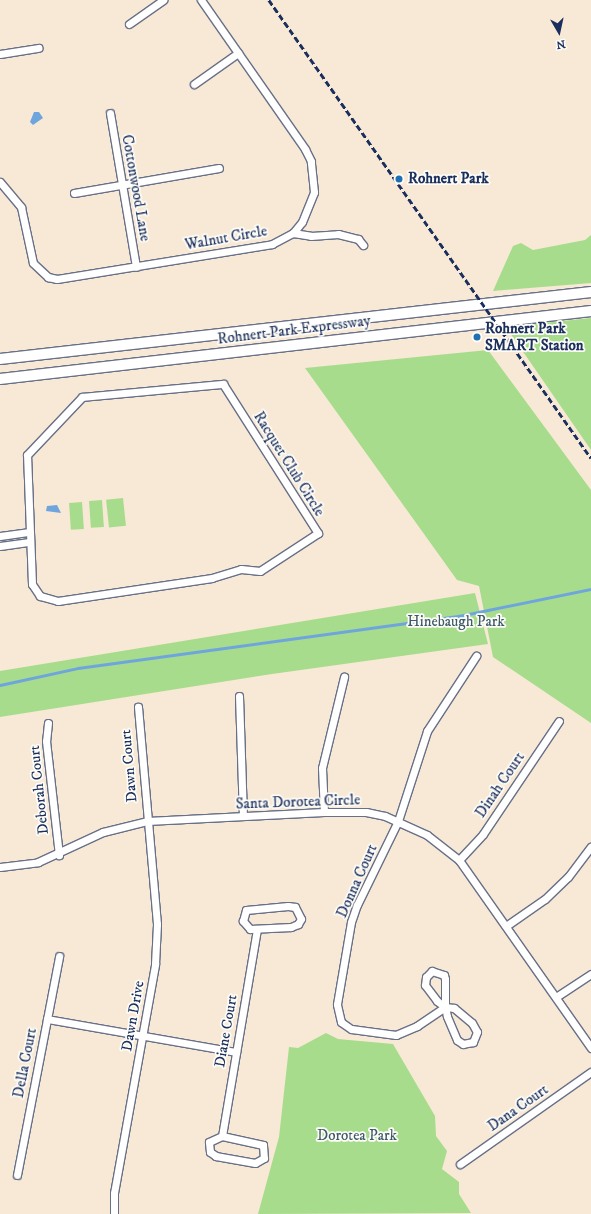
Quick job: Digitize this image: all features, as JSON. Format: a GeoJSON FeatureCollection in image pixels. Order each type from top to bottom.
{"type":"FeatureCollection","features":[{"type":"Feature","properties":{"kind":"main road","name":"Rohnert Park Expressway"},"geometry":{"type":"LineString","coordinates":[[0,359],[591,292]]}},
{"type":"Feature","properties":{"kind":"main road","name":"Rohnert Park Expressway"},"geometry":{"type":"LineString","coordinates":[[0,379],[591,311]]}},
{"type":"Feature","properties":{"kind":"street"},"geometry":{"type":"LineString","coordinates":[[129,24],[163,0]]}},
{"type":"Feature","properties":{"kind":"street","name":"Walnut Circle"},"geometry":{"type":"LineString","coordinates":[[0,182],[21,207],[33,263],[48,277],[69,278],[272,244],[293,233],[302,222],[314,192],[311,161],[306,149],[201,0]]}},
{"type":"Feature","properties":{"kind":"street"},"geometry":{"type":"LineString","coordinates":[[0,54],[39,48]]}},
{"type":"Feature","properties":{"kind":"street"},"geometry":{"type":"LineString","coordinates":[[194,84],[238,53]]}},
{"type":"Feature","properties":{"kind":"street","name":"Cottonwood Lane"},"geometry":{"type":"LineString","coordinates":[[110,113],[136,267]]}},
{"type":"Feature","properties":{"kind":"street"},"geometry":{"type":"LineString","coordinates":[[74,193],[219,168]]}},
{"type":"Feature","properties":{"kind":"street"},"geometry":{"type":"LineString","coordinates":[[293,233],[311,236],[338,234],[358,239],[364,245]]}},
{"type":"Feature","properties":{"kind":"street","name":"Racquet Club Circle"},"geometry":{"type":"LineString","coordinates":[[223,384],[318,533],[260,571],[240,569],[212,578],[58,601],[40,596],[32,584],[28,532],[27,455],[82,397],[223,384]]}},
{"type":"Feature","properties":{"kind":"street"},"geometry":{"type":"LineString","coordinates":[[0,536],[28,532]]}},
{"type":"Feature","properties":{"kind":"street"},"geometry":{"type":"LineString","coordinates":[[0,546],[28,542]]}},
{"type":"Feature","properties":{"kind":"street","name":"Donna Court"},"geometry":{"type":"LineString","coordinates":[[445,1007],[417,1026],[396,1035],[351,1029],[341,1022],[337,1004],[351,922],[398,821],[427,731],[476,656]]}},
{"type":"Feature","properties":{"kind":"street"},"geometry":{"type":"LineString","coordinates":[[324,812],[322,768],[344,677]]}},
{"type":"Feature","properties":{"kind":"street"},"geometry":{"type":"LineString","coordinates":[[239,696],[243,816]]}},
{"type":"Feature","properties":{"kind":"street","name":"Dawn Court"},"geometry":{"type":"LineString","coordinates":[[138,708],[147,821]]}},
{"type":"Feature","properties":{"kind":"street","name":"Dinah Court"},"geometry":{"type":"LineString","coordinates":[[459,860],[483,834],[559,721]]}},
{"type":"Feature","properties":{"kind":"street","name":"Deborah Court"},"geometry":{"type":"LineString","coordinates":[[48,723],[46,741],[59,855]]}},
{"type":"Feature","properties":{"kind":"street","name":"Santa Dorotea Circle"},"geometry":{"type":"LineString","coordinates":[[0,867],[21,866],[59,855],[103,832],[147,821],[324,812],[366,812],[398,821],[427,835],[459,860],[591,1048]]}},
{"type":"Feature","properties":{"kind":"street","name":"Dawn Drive"},"geometry":{"type":"LineString","coordinates":[[114,1214],[114,1193],[155,964],[157,924],[147,821]]}},
{"type":"Feature","properties":{"kind":"street"},"geometry":{"type":"LineString","coordinates":[[506,926],[545,898],[568,877],[591,847]]}},
{"type":"Feature","properties":{"kind":"street"},"geometry":{"type":"LineString","coordinates":[[288,906],[295,907],[300,913],[298,924],[292,927],[257,930],[244,925],[246,910],[288,906]]}},
{"type":"Feature","properties":{"kind":"street","name":"Diane Court"},"geometry":{"type":"LineString","coordinates":[[222,1136],[257,930]]}},
{"type":"Feature","properties":{"kind":"street","name":"Della Court"},"geometry":{"type":"LineString","coordinates":[[17,1175],[59,956]]}},
{"type":"Feature","properties":{"kind":"street"},"geometry":{"type":"LineString","coordinates":[[445,1007],[437,1001],[425,985],[426,977],[432,971],[444,975],[445,1007],[457,1040],[463,1044],[473,1042],[477,1032],[472,1023],[454,1008],[445,1007]]}},
{"type":"Feature","properties":{"kind":"street"},"geometry":{"type":"LineString","coordinates":[[556,997],[591,974]]}},
{"type":"Feature","properties":{"kind":"street"},"geometry":{"type":"LineString","coordinates":[[47,1019],[236,1052]]}},
{"type":"Feature","properties":{"kind":"street","name":"Dana Court"},"geometry":{"type":"LineString","coordinates":[[460,1164],[591,1072]]}},
{"type":"Feature","properties":{"kind":"street"},"geometry":{"type":"LineString","coordinates":[[222,1136],[263,1145],[264,1158],[254,1163],[216,1156],[210,1152],[209,1142],[214,1137],[222,1136]]}},
{"type":"Feature","properties":{"kind":"green space"},"geometry":{"type":"Polygon","coordinates":[[[591,235],[591,283],[493,291],[513,246],[521,243],[533,250],[585,240],[591,235]]]}},
{"type":"Feature","properties":{"kind":"green space"},"geometry":{"type":"Polygon","coordinates":[[[591,318],[591,450],[506,327],[591,318]]]}},
{"type":"Feature","properties":{"kind":"green space"},"geometry":{"type":"Polygon","coordinates":[[[488,350],[591,490],[591,723],[493,657],[479,586],[457,580],[305,368],[488,350]]]}},
{"type":"Feature","properties":{"kind":"green space"},"geometry":{"type":"Polygon","coordinates":[[[123,498],[126,526],[109,528],[106,500],[123,498]]]}},
{"type":"Feature","properties":{"kind":"green space"},"geometry":{"type":"Polygon","coordinates":[[[102,500],[104,527],[91,528],[89,501],[102,500]]]}},
{"type":"Feature","properties":{"kind":"green space"},"geometry":{"type":"Polygon","coordinates":[[[82,502],[84,529],[71,530],[69,503],[82,502]]]}},
{"type":"Feature","properties":{"kind":"green space","name":"Hinebaugh Park"},"geometry":{"type":"Polygon","coordinates":[[[475,593],[488,644],[272,674],[0,717],[0,671],[475,593]]]}},
{"type":"Feature","properties":{"kind":"green space","name":"Dorotea Park"},"geometry":{"type":"Polygon","coordinates":[[[326,1033],[338,1039],[393,1044],[435,1116],[436,1136],[447,1151],[442,1169],[459,1182],[459,1194],[471,1213],[258,1214],[279,1137],[289,1047],[298,1048],[326,1033]]]}},
{"type":"Feature","properties":{"kind":"water"},"geometry":{"type":"Polygon","coordinates":[[[34,112],[39,112],[43,118],[33,125],[30,122],[34,112]]]}},
{"type":"Feature","properties":{"kind":"water"},"geometry":{"type":"Polygon","coordinates":[[[57,505],[61,513],[46,511],[47,506],[57,505]]]}},
{"type":"Feature","properties":{"kind":"waterway"},"geometry":{"type":"LineString","coordinates":[[0,685],[78,668],[459,616],[591,589]]}},
{"type":"Feature","properties":{"kind":"railway"},"geometry":{"type":"LineString","coordinates":[[269,0],[591,458]]}},
{"type":"Feature","properties":{"kind":"place","name":"Rohnert Park"},"geometry":{"type":"Point","coordinates":[399,179]}},
{"type":"Feature","properties":{"kind":"place","name":"Rohnert Park SMART Station"},"geometry":{"type":"Point","coordinates":[477,337]}}]}
